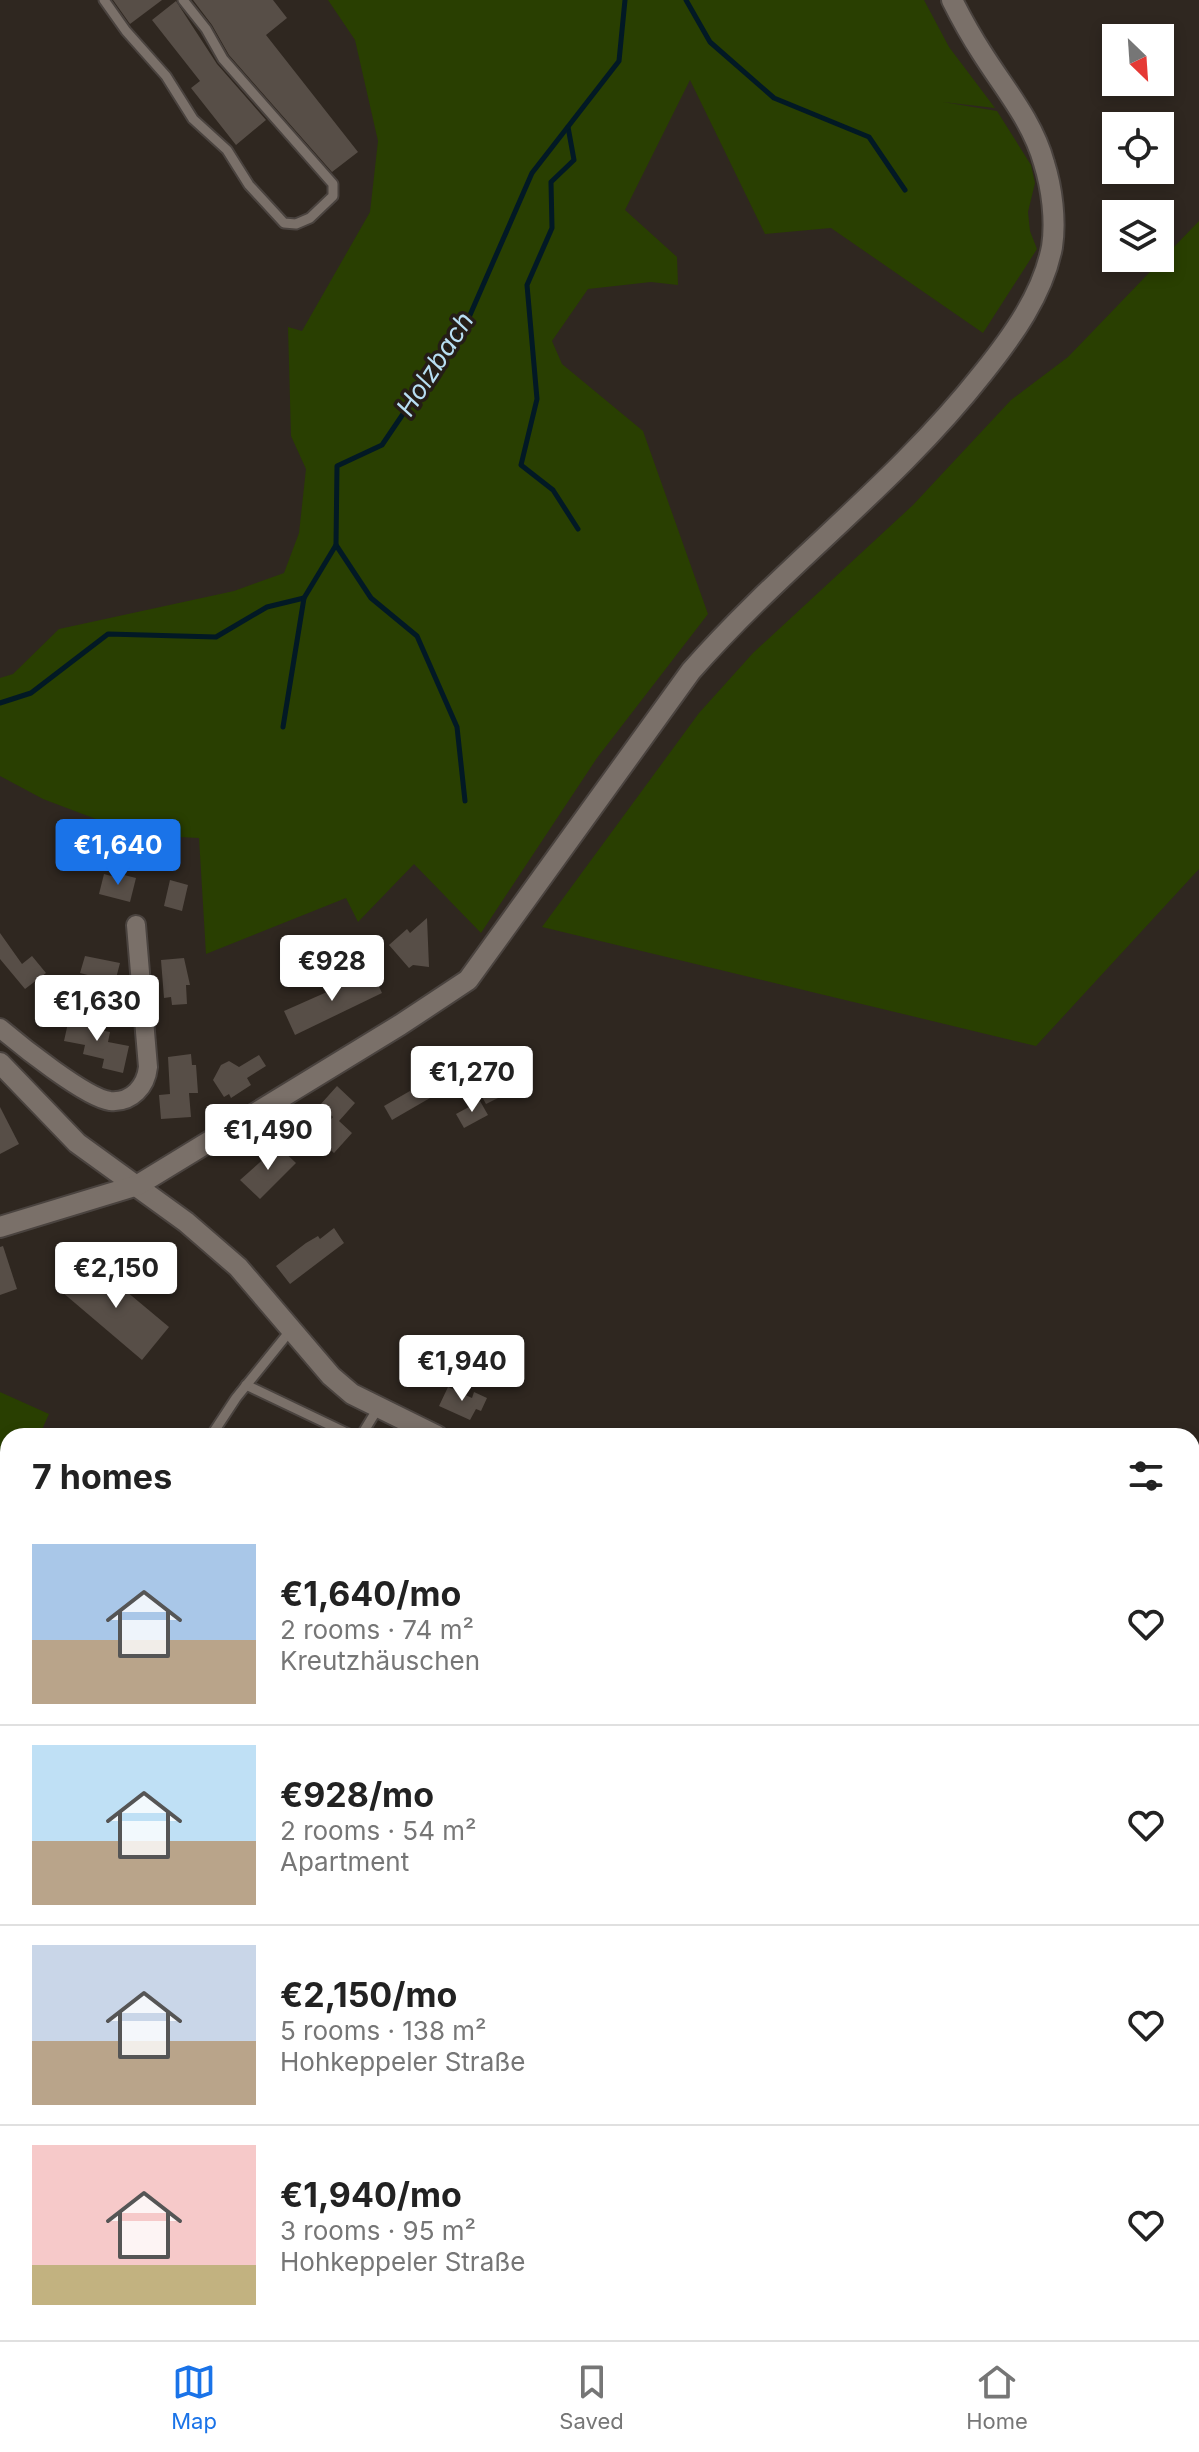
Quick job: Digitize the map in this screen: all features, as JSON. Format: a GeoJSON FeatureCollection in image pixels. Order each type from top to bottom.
{"type":"FeatureCollection","features":[{"type":"Feature","properties":{"kind":"street"},"geometry":{"type":"LineString","coordinates":[[0,1227],[138,1185],[468,980],[691,671],[731,625],[906,463],[952,413],[1018,326],[1036,292],[1052,247],[1052,204],[1044,161],[1021,112],[952,0]]}},
{"type":"Feature","properties":{"kind":"street"},"geometry":{"type":"LineString","coordinates":[[0,1028],[96,1096],[116,1101],[131,1096],[143,1086],[148,1067],[136,925]]}},
{"type":"Feature","properties":{"kind":"street"},"geometry":{"type":"LineString","coordinates":[[0,1063],[77,1143],[138,1185],[238,1267],[331,1376],[352,1394],[420,1428]]}},
{"type":"Feature","properties":{"kind":"lane"},"geometry":{"type":"LineString","coordinates":[[104,0],[126,31],[166,76],[193,119],[227,150],[249,185],[284,223],[296,224],[310,218],[333,196],[333,184],[223,59],[206,29],[183,0]]}},
{"type":"Feature","properties":{"kind":"lane"},"geometry":{"type":"LineString","coordinates":[[216,1428],[246,1385],[290,1331]]}},
{"type":"Feature","properties":{"kind":"lane"},"geometry":{"type":"LineString","coordinates":[[246,1385],[336,1428]]}},
{"type":"Feature","properties":{"kind":"lane"},"geometry":{"type":"LineString","coordinates":[[366,1428],[378,1408]]}},
{"type":"Feature","properties":{"kind":"green space"},"geometry":{"type":"Polygon","coordinates":[[[328,0],[924,0],[949,47],[995,108],[943,102],[997,111],[1031,165],[1035,183],[1028,212],[1030,231],[1037,249],[983,333],[831,228],[765,234],[690,80],[625,210],[677,257],[678,285],[651,282],[588,289],[552,341],[562,364],[643,431],[708,614],[597,758],[481,933],[414,864],[358,922],[346,898],[206,954],[199,838],[138,835],[43,799],[0,776],[0,678],[13,674],[59,629],[234,591],[284,573],[299,533],[306,469],[291,436],[288,327],[302,331],[370,212],[378,141],[355,40],[328,0]]]}},
{"type":"Feature","properties":{"kind":"green space"},"geometry":{"type":"Polygon","coordinates":[[[1199,221],[1199,869],[1036,1046],[542,927],[699,713],[753,653],[913,505],[1011,400],[1068,357],[1150,272],[1174,272],[1174,247],[1199,221]]]}},
{"type":"Feature","properties":{"kind":"green space"},"geometry":{"type":"Polygon","coordinates":[[[0,1392],[49,1414],[43,1428],[0,1428],[0,1392]]]}},
{"type":"Feature","properties":{"kind":"building"},"geometry":{"type":"Polygon","coordinates":[[[113,0],[162,0],[130,24],[113,0]]]}},
{"type":"Feature","properties":{"kind":"building"},"geometry":{"type":"Polygon","coordinates":[[[193,0],[273,0],[287,18],[266,35],[358,152],[332,172],[229,55],[193,0]]]}},
{"type":"Feature","properties":{"kind":"building"},"geometry":{"type":"Polygon","coordinates":[[[176,1],[217,64],[266,120],[236,145],[191,88],[200,81],[152,20],[176,1]]]}},
{"type":"Feature","properties":{"kind":"building"},"geometry":{"type":"Polygon","coordinates":[[[116,873],[136,878],[130,902],[99,894],[104,874],[115,877],[116,873]]]}},
{"type":"Feature","properties":{"kind":"building"},"geometry":{"type":"Polygon","coordinates":[[[170,880],[188,885],[182,911],[164,906],[170,880]]]}},
{"type":"Feature","properties":{"kind":"building"},"geometry":{"type":"Polygon","coordinates":[[[427,918],[429,967],[413,965],[409,968],[389,945],[407,929],[410,933],[427,918]]]}},
{"type":"Feature","properties":{"kind":"building"},"geometry":{"type":"Polygon","coordinates":[[[0,933],[22,964],[32,956],[46,973],[25,989],[0,959],[0,933]]]}},
{"type":"Feature","properties":{"kind":"building"},"geometry":{"type":"Polygon","coordinates":[[[85,956],[120,963],[113,990],[97,986],[99,978],[80,973],[85,956]]]}},
{"type":"Feature","properties":{"kind":"building"},"geometry":{"type":"Polygon","coordinates":[[[184,958],[190,985],[186,985],[187,1004],[172,1005],[171,997],[164,998],[161,960],[184,958]]]}},
{"type":"Feature","properties":{"kind":"building"},"geometry":{"type":"Polygon","coordinates":[[[372,972],[382,993],[295,1035],[284,1011],[372,972]]]}},
{"type":"Feature","properties":{"kind":"building"},"geometry":{"type":"Polygon","coordinates":[[[70,1014],[91,1019],[89,1028],[110,1032],[108,1042],[129,1046],[123,1073],[102,1068],[104,1059],[83,1054],[85,1045],[64,1041],[70,1014]]]}},
{"type":"Feature","properties":{"kind":"building"},"geometry":{"type":"Polygon","coordinates":[[[473,1047],[498,1098],[486,1104],[470,1075],[454,1084],[443,1064],[473,1047]]]}},
{"type":"Feature","properties":{"kind":"building"},"geometry":{"type":"Polygon","coordinates":[[[191,1054],[192,1065],[196,1065],[198,1093],[189,1093],[191,1117],[161,1119],[159,1095],[170,1094],[168,1057],[191,1054]]]}},
{"type":"Feature","properties":{"kind":"building"},"geometry":{"type":"Polygon","coordinates":[[[259,1055],[266,1066],[247,1078],[251,1085],[231,1098],[229,1094],[224,1097],[213,1080],[221,1065],[229,1061],[239,1067],[259,1055]]]}},
{"type":"Feature","properties":{"kind":"building"},"geometry":{"type":"Polygon","coordinates":[[[422,1084],[430,1098],[392,1120],[384,1106],[422,1084]]]}},
{"type":"Feature","properties":{"kind":"building"},"geometry":{"type":"Polygon","coordinates":[[[337,1086],[355,1103],[339,1121],[352,1133],[334,1153],[316,1136],[333,1117],[320,1105],[337,1086]]]}},
{"type":"Feature","properties":{"kind":"building"},"geometry":{"type":"Polygon","coordinates":[[[480,1101],[488,1115],[464,1128],[456,1114],[480,1101]]]}},
{"type":"Feature","properties":{"kind":"building"},"geometry":{"type":"Polygon","coordinates":[[[0,1107],[19,1144],[0,1154],[0,1107]]]}},
{"type":"Feature","properties":{"kind":"building"},"geometry":{"type":"Polygon","coordinates":[[[278,1146],[296,1163],[260,1199],[240,1180],[278,1146]]]}},
{"type":"Feature","properties":{"kind":"building"},"geometry":{"type":"Polygon","coordinates":[[[334,1228],[344,1243],[290,1284],[276,1266],[306,1243],[318,1236],[320,1239],[334,1228]]]}},
{"type":"Feature","properties":{"kind":"building"},"geometry":{"type":"Polygon","coordinates":[[[3,1246],[17,1289],[0,1295],[0,1247],[3,1246]]]}},
{"type":"Feature","properties":{"kind":"building"},"geometry":{"type":"Polygon","coordinates":[[[88,1263],[102,1271],[169,1327],[142,1360],[62,1292],[88,1263]]]}},
{"type":"Feature","properties":{"kind":"building"},"geometry":{"type":"Polygon","coordinates":[[[448,1387],[472,1398],[474,1392],[487,1398],[481,1411],[476,1409],[470,1420],[439,1406],[448,1387]]]}},
{"type":"Feature","properties":{"kind":"waterway","name":"Holzbach"},"geometry":{"type":"LineString","coordinates":[[283,727],[304,598],[336,545],[337,466],[382,445],[470,315],[532,173],[619,61],[625,0]]}},
{"type":"Feature","properties":{"kind":"waterway"},"geometry":{"type":"LineString","coordinates":[[686,0],[710,42],[774,98],[869,137],[905,190]]}},
{"type":"Feature","properties":{"kind":"waterway"},"geometry":{"type":"LineString","coordinates":[[568,127],[574,160],[551,182],[552,228],[527,285],[537,399],[521,465],[553,490],[578,529]]}},
{"type":"Feature","properties":{"kind":"waterway"},"geometry":{"type":"LineString","coordinates":[[336,545],[371,598],[417,636],[457,727],[465,801]]}},
{"type":"Feature","properties":{"kind":"waterway"},"geometry":{"type":"LineString","coordinates":[[0,703],[31,693],[108,634],[216,637],[267,607],[304,598]]}},
{"type":"Feature","properties":{"kind":"waterway"},"geometry":{"type":"LineString","coordinates":[[461,2340],[486,2340]]}}]}
